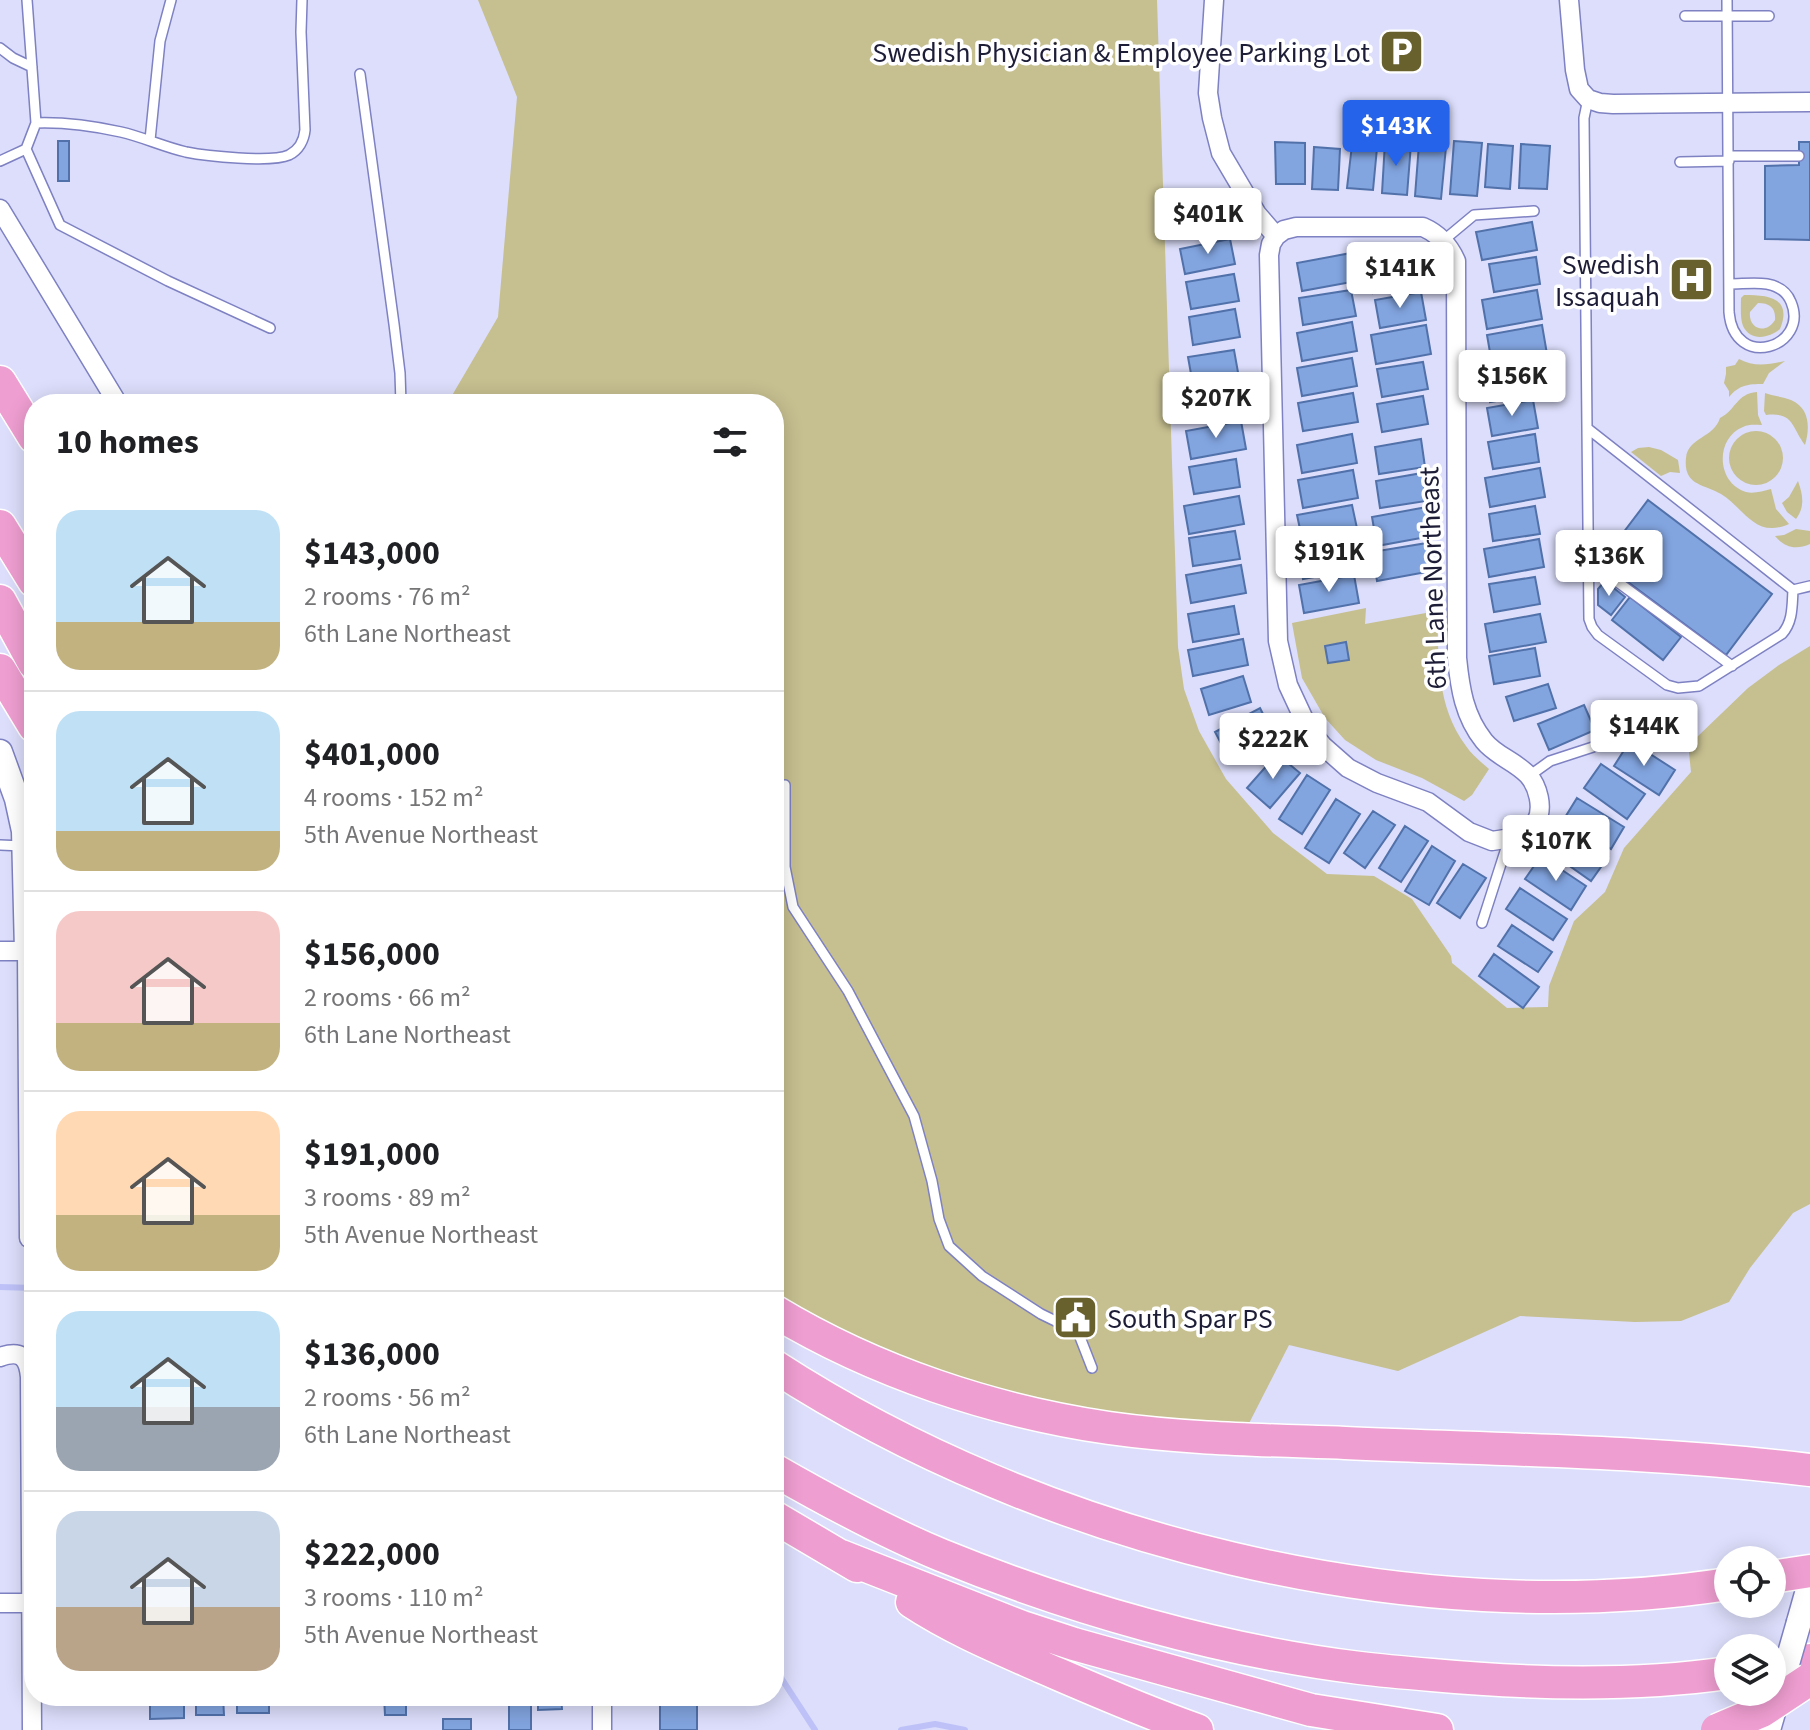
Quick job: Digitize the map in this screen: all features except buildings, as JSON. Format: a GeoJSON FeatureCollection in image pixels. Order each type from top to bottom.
{"type":"FeatureCollection","features":[{"type":"Feature","properties":{"kind":"highway"},"geometry":{"type":"LineString","coordinates":[[0,382],[24,421]]}},
{"type":"Feature","properties":{"kind":"highway"},"geometry":{"type":"LineString","coordinates":[[0,526],[24,565]]}},
{"type":"Feature","properties":{"kind":"highway"},"geometry":{"type":"LineString","coordinates":[[0,601],[24,645]]}},
{"type":"Feature","properties":{"kind":"highway"},"geometry":{"type":"LineString","coordinates":[[0,670],[24,710]]}},
{"type":"Feature","properties":{"kind":"highway"},"geometry":{"type":"LineString","coordinates":[[784,1316],[854,1353],[929,1382],[1006,1406],[1109,1428],[1227,1438],[1700,1459],[1801,1469]]}},
{"type":"Feature","properties":{"kind":"highway"},"geometry":{"type":"LineString","coordinates":[[784,1330],[871,1374],[962,1409],[1025,1427],[1105,1443],[1212,1455],[1708,1474],[1801,1469]]}},
{"type":"Feature","properties":{"kind":"highway"},"geometry":{"type":"LineString","coordinates":[[784,1372],[862,1419],[968,1470],[1110,1525],[1183,1547],[1368,1584],[1449,1592],[1588,1596],[1714,1585]]}},
{"type":"Feature","properties":{"kind":"highway"},"geometry":{"type":"LineString","coordinates":[[784,1476],[835,1505],[940,1554],[1052,1596],[1178,1633],[1277,1655],[1359,1668],[1541,1683],[1625,1682],[1714,1674]]}},
{"type":"Feature","properties":{"kind":"highway"},"geometry":{"type":"LineString","coordinates":[[784,1523],[919,1607],[973,1636],[1117,1700],[1197,1730]]}},
{"type":"Feature","properties":{"kind":"highway"},"geometry":{"type":"LineString","coordinates":[[841,1556],[1022,1627],[1154,1667],[1311,1710],[1437,1730]]}},
{"type":"Feature","properties":{"kind":"highway"},"geometry":{"type":"LineString","coordinates":[[1786,1575],[1810,1571]]}},
{"type":"Feature","properties":{"kind":"highway"},"geometry":{"type":"LineString","coordinates":[[1786,1664],[1810,1660]]}},
{"type":"Feature","properties":{"kind":"highway"},"geometry":{"type":"LineString","coordinates":[[1717,1730],[1762,1711],[1810,1679]]}},
{"type":"Feature","properties":{"kind":"street"},"geometry":{"type":"LineString","coordinates":[[1214,0],[1208,93],[1221,153],[1257,214],[1276,236]]}},
{"type":"Feature","properties":{"kind":"street"},"geometry":{"type":"LineString","coordinates":[[1569,0],[1575,70],[1579,89],[1588,99],[1613,104],[1810,102]]}},
{"type":"Feature","properties":{"kind":"street"},"geometry":{"type":"LineString","coordinates":[[0,209],[112,394]]}},
{"type":"Feature","properties":{"kind":"street"},"geometry":{"type":"LineString","coordinates":[[1444,240],[1423,227],[1296,227],[1284,230],[1271,244],[1278,641],[1288,685],[1308,728],[1348,768],[1377,783],[1428,802],[1469,832],[1492,841],[1524,836],[1538,819],[1540,799],[1529,776]]}},
{"type":"Feature","properties":{"kind":"street","name":"6th Lane Northeast"},"geometry":{"type":"LineString","coordinates":[[1444,240],[1456,261],[1459,679],[1463,703],[1484,742],[1529,776]]}},
{"type":"Feature","properties":{"kind":"street"},"geometry":{"type":"LineString","coordinates":[[0,752],[17,799],[24,831]]}},
{"type":"Feature","properties":{"kind":"street"},"geometry":{"type":"LineString","coordinates":[[0,951],[24,951]]}},
{"type":"Feature","properties":{"kind":"street"},"geometry":{"type":"LineString","coordinates":[[0,1357],[13,1353],[24,1358]]}},
{"type":"Feature","properties":{"kind":"street"},"geometry":{"type":"LineString","coordinates":[[1768,1730],[1810,1583]]}},
{"type":"Feature","properties":{"kind":"street"},"geometry":{"type":"LineString","coordinates":[[0,1603],[24,1603]]}},
{"type":"Feature","properties":{"kind":"street"},"geometry":{"type":"LineString","coordinates":[[32,1706],[32,1730]]}},
{"type":"Feature","properties":{"kind":"street"},"geometry":{"type":"LineString","coordinates":[[602,1706],[602,1730]]}},
{"type":"Feature","properties":{"kind":"lane"},"geometry":{"type":"LineString","coordinates":[[0,161],[26,149],[36,123],[27,0]]}},
{"type":"Feature","properties":{"kind":"lane"},"geometry":{"type":"LineString","coordinates":[[150,140],[160,41],[171,0]]}},
{"type":"Feature","properties":{"kind":"lane"},"geometry":{"type":"LineString","coordinates":[[36,123],[83,125],[126,133],[183,151],[225,156],[278,158],[296,151],[305,130],[302,0]]}},
{"type":"Feature","properties":{"kind":"lane"},"geometry":{"type":"LineString","coordinates":[[1727,0],[1729,103],[1729,284],[1730,324],[1735,334],[1753,347],[1764,348],[1783,341],[1794,324],[1795,313],[1787,294],[1769,284],[1729,284]]}},
{"type":"Feature","properties":{"kind":"lane"},"geometry":{"type":"LineString","coordinates":[[1685,16],[1769,16]]}},
{"type":"Feature","properties":{"kind":"lane"},"geometry":{"type":"LineString","coordinates":[[0,48],[32,67]]}},
{"type":"Feature","properties":{"kind":"lane"},"geometry":{"type":"LineString","coordinates":[[360,74],[397,348],[400,394]]}},
{"type":"Feature","properties":{"kind":"lane"},"geometry":{"type":"LineString","coordinates":[[1588,99],[1584,118],[1589,619],[1592,627],[1598,635],[1667,685],[1678,688],[1699,686],[1782,634],[1791,620],[1793,590]]}},
{"type":"Feature","properties":{"kind":"lane"},"geometry":{"type":"LineString","coordinates":[[26,149],[60,225],[168,281],[270,328]]}},
{"type":"Feature","properties":{"kind":"lane"},"geometry":{"type":"LineString","coordinates":[[1680,162],[1799,156]]}},
{"type":"Feature","properties":{"kind":"lane"},"geometry":{"type":"LineString","coordinates":[[1444,240],[1474,215],[1534,211]]}},
{"type":"Feature","properties":{"kind":"lane"},"geometry":{"type":"LineString","coordinates":[[1587,428],[1793,590]]}},
{"type":"Feature","properties":{"kind":"lane"},"geometry":{"type":"LineString","coordinates":[[1589,561],[1732,666]]}},
{"type":"Feature","properties":{"kind":"lane"},"geometry":{"type":"LineString","coordinates":[[1793,590],[1810,586]]}},
{"type":"Feature","properties":{"kind":"lane"},"geometry":{"type":"LineString","coordinates":[[1529,776],[1550,761],[1593,747],[1619,728]]}},
{"type":"Feature","properties":{"kind":"lane"},"geometry":{"type":"LineString","coordinates":[[785,785],[785,867],[793,907],[848,991],[914,1116],[939,1219],[949,1246],[982,1276],[1041,1314],[1078,1332],[1092,1368]]}},
{"type":"Feature","properties":{"kind":"lane"},"geometry":{"type":"LineString","coordinates":[[1482,923],[1509,839]]}},
{"type":"Feature","properties":{"kind":"lane"},"geometry":{"type":"LineString","coordinates":[[0,845],[24,847]]}},
{"type":"Feature","properties":{"kind":"shaded area"},"geometry":{"type":"Polygon","coordinates":[[[478,0],[1157,0],[1178,647],[1184,689],[1199,731],[1226,779],[1273,833],[1327,874],[1374,876],[1412,899],[1451,956],[1452,963],[1507,1008],[1548,1007],[1549,986],[1574,921],[1605,892],[1624,848],[1691,772],[1688,743],[1748,688],[1810,646],[1810,1204],[1793,1213],[1750,1268],[1729,1302],[1681,1321],[1635,1322],[1520,1316],[1398,1371],[1289,1345],[1241,1439],[1069,1421],[784,1315],[784,394],[453,394],[498,317],[517,97],[478,0]]]}},
{"type":"Feature","properties":{"kind":"shaded area"},"geometry":{"type":"Polygon","coordinates":[[[1753,295],[1776,300],[1783,310],[1780,329],[1766,336],[1755,336],[1746,331],[1742,323],[1741,298],[1753,295]],[[1762,303],[1750,312],[1750,318],[1755,326],[1763,329],[1771,325],[1775,316],[1769,305],[1762,303]]]}},
{"type":"Feature","properties":{"kind":"shaded area"},"geometry":{"type":"Polygon","coordinates":[[[1739,359],[1757,364],[1785,361],[1769,373],[1763,384],[1744,386],[1729,397],[1724,383],[1726,367],[1735,365],[1739,359]]]}},
{"type":"Feature","properties":{"kind":"shaded area"},"geometry":{"type":"Polygon","coordinates":[[[1757,392],[1758,415],[1762,425],[1743,427],[1727,441],[1724,470],[1736,487],[1746,492],[1771,489],[1776,509],[1789,524],[1777,528],[1767,528],[1751,520],[1721,494],[1696,483],[1686,467],[1691,446],[1712,430],[1741,399],[1757,392]]]}},
{"type":"Feature","properties":{"kind":"shaded area"},"geometry":{"type":"Polygon","coordinates":[[[1765,393],[1791,400],[1802,408],[1808,425],[1805,445],[1787,418],[1766,415],[1765,393]]]}},
{"type":"Feature","properties":{"kind":"shaded area"},"geometry":{"type":"Polygon","coordinates":[[[1756,431],[1775,439],[1783,458],[1775,477],[1756,485],[1737,477],[1729,458],[1737,439],[1756,431]]]}},
{"type":"Feature","properties":{"kind":"shaded area"},"geometry":{"type":"Polygon","coordinates":[[[1649,447],[1678,460],[1680,473],[1670,472],[1661,476],[1631,452],[1649,447]]]}},
{"type":"Feature","properties":{"kind":"shaded area"},"geometry":{"type":"Polygon","coordinates":[[[1798,481],[1802,501],[1796,519],[1782,503],[1798,481]]]}},
{"type":"Feature","properties":{"kind":"shaded area"},"geometry":{"type":"Polygon","coordinates":[[[1796,529],[1810,531],[1810,544],[1791,547],[1775,536],[1784,535],[1796,529]]]}},
{"type":"Feature","properties":{"kind":"shaded area"},"geometry":{"type":"Polygon","coordinates":[[[1366,608],[1365,624],[1437,611],[1441,682],[1449,714],[1468,749],[1489,769],[1472,795],[1464,801],[1422,778],[1376,760],[1345,740],[1325,718],[1302,678],[1292,623],[1366,608]]]}},
{"type":"Feature","properties":{"kind":"waterway"},"geometry":{"type":"LineString","coordinates":[[0,1287],[24,1288]]}},
{"type":"Feature","properties":{"kind":"waterway"},"geometry":{"type":"LineString","coordinates":[[784,1682],[815,1730]]}},
{"type":"Feature","properties":{"kind":"waterway"},"geometry":{"type":"LineString","coordinates":[[901,1730],[935,1724],[965,1730]]}},
{"type":"Feature","properties":{"kind":"place","name":"Swedish Physician & Employee Parking Lot"},"geometry":{"type":"Point","coordinates":[1401,52]}},
{"type":"Feature","properties":{"kind":"place","name":"Swedish Issaquah"},"geometry":{"type":"Point","coordinates":[1691,280]}},
{"type":"Feature","properties":{"kind":"place","name":"South Spar PS"},"geometry":{"type":"Point","coordinates":[1076,1318]}}]}
